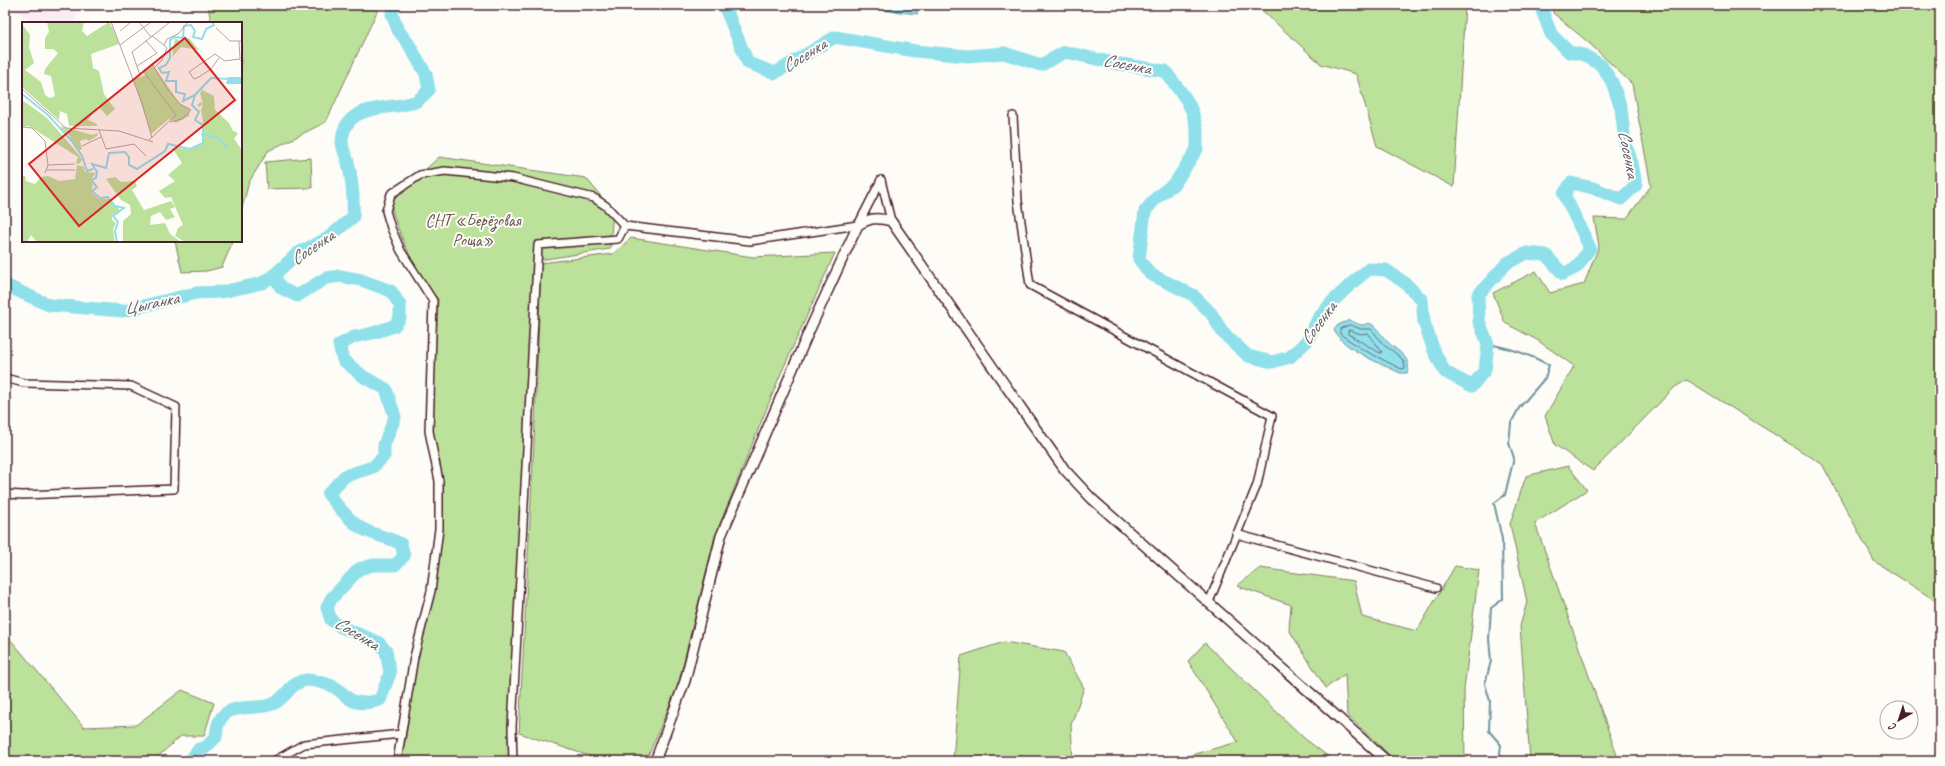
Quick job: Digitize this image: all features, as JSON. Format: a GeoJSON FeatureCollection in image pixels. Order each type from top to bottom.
{"type":"FeatureCollection","features":[{"type":"Feature","properties":{"kind":"street"},"geometry":{"type":"LineString","coordinates":[[1013,116],[1018,201],[1030,285],[1272,416],[1257,485],[1209,602]]}},
{"type":"Feature","properties":{"kind":"street"},"geometry":{"type":"LineString","coordinates":[[397,761],[414,656],[430,590],[439,529],[438,481],[430,431],[433,301],[401,251],[391,228],[386,211],[392,194],[420,175],[445,171],[513,178],[594,198],[606,206],[625,226],[750,241],[858,225],[869,219],[879,218],[891,221]]}},
{"type":"Feature","properties":{"kind":"street"},"geometry":{"type":"LineString","coordinates":[[655,761],[686,681],[721,536],[810,330],[858,225],[881,180],[891,221],[1065,470],[1091,498],[1387,761]]}},
{"type":"Feature","properties":{"kind":"street"},"geometry":{"type":"LineString","coordinates":[[513,761],[513,719],[538,245],[618,239],[625,226]]}},
{"type":"Feature","properties":{"kind":"street"},"geometry":{"type":"LineString","coordinates":[[5,378],[24,383],[131,386],[176,407],[174,489],[23,496],[5,494]]}},
{"type":"Feature","properties":{"kind":"street"},"geometry":{"type":"LineString","coordinates":[[1236,534],[1436,588]]}},
{"type":"Feature","properties":{"kind":"street"},"geometry":{"type":"LineString","coordinates":[[274,761],[304,744],[401,734]]}},
{"type":"Feature","properties":{"kind":"shaded area"},"geometry":{"type":"Polygon","coordinates":[[[8,5],[84,5],[74,22],[31,21],[8,5]]]}},
{"type":"Feature","properties":{"kind":"green space"},"geometry":{"type":"Polygon","coordinates":[[[208,5],[380,5],[326,122],[268,151],[249,182],[242,208],[242,22],[211,22],[208,5]]]}},
{"type":"Feature","properties":{"kind":"green space"},"geometry":{"type":"Polygon","coordinates":[[[736,5],[771,5],[769,8],[739,9],[736,5]]]}},
{"type":"Feature","properties":{"kind":"green space"},"geometry":{"type":"Polygon","coordinates":[[[1256,5],[1465,5],[1454,187],[1377,146],[1356,74],[1321,64],[1256,5]]]}},
{"type":"Feature","properties":{"kind":"green space"},"geometry":{"type":"Polygon","coordinates":[[[1553,5],[1940,5],[1940,600],[1936,601],[1874,561],[1822,464],[1687,380],[1675,387],[1593,471],[1555,445],[1545,416],[1574,366],[1537,340],[1505,323],[1493,293],[1536,271],[1550,293],[1584,284],[1599,246],[1594,218],[1626,219],[1651,186],[1632,84],[1589,43],[1553,13],[1553,5]]]}},
{"type":"Feature","properties":{"kind":"green space","name":"СНТ «Берёзовая Роща»"},"geometry":{"type":"Polygon","coordinates":[[[439,157],[586,178],[613,211],[610,249],[533,261],[510,761],[400,761],[406,737],[417,656],[432,592],[441,506],[431,430],[438,299],[423,280],[409,254],[403,241],[391,204],[401,192],[439,157]]]}},
{"type":"Feature","properties":{"kind":"green space"},"geometry":{"type":"Polygon","coordinates":[[[311,158],[312,188],[267,189],[265,162],[311,158]]]}},
{"type":"Feature","properties":{"kind":"green space"},"geometry":{"type":"Polygon","coordinates":[[[631,238],[753,257],[835,253],[779,378],[715,536],[678,685],[646,761],[605,761],[519,733],[535,422],[541,263],[613,254],[631,238]]]}},
{"type":"Feature","properties":{"kind":"green space"},"geometry":{"type":"Polygon","coordinates":[[[175,242],[233,242],[222,267],[207,271],[182,272],[175,242]]]}},
{"type":"Feature","properties":{"kind":"green space"},"geometry":{"type":"Polygon","coordinates":[[[1568,466],[1587,490],[1535,523],[1619,761],[1530,761],[1520,626],[1527,602],[1510,524],[1526,476],[1568,466]]]}},
{"type":"Feature","properties":{"kind":"green space"},"geometry":{"type":"Polygon","coordinates":[[[1455,566],[1479,570],[1464,689],[1465,761],[1396,761],[1347,715],[1345,674],[1326,688],[1289,630],[1291,605],[1237,586],[1260,568],[1354,581],[1362,617],[1417,631],[1455,566]]]}},
{"type":"Feature","properties":{"kind":"green space"},"geometry":{"type":"Polygon","coordinates":[[[5,633],[84,727],[136,725],[182,690],[214,703],[204,736],[181,736],[153,761],[25,761],[10,755],[5,756],[5,633]]]}},
{"type":"Feature","properties":{"kind":"green space"},"geometry":{"type":"Polygon","coordinates":[[[1004,642],[1064,652],[1084,688],[1071,725],[1073,761],[953,761],[961,656],[1004,642]]]}},
{"type":"Feature","properties":{"kind":"green space"},"geometry":{"type":"Polygon","coordinates":[[[1205,643],[1304,738],[1334,761],[1169,761],[1238,742],[1188,661],[1205,643]]]}},
{"type":"Feature","properties":{"kind":"water"},"geometry":{"type":"Polygon","coordinates":[[[860,5],[914,5],[918,14],[889,11],[860,5]]]}},
{"type":"Feature","properties":{"kind":"water"},"geometry":{"type":"Polygon","coordinates":[[[1350,320],[1361,325],[1370,323],[1373,325],[1389,344],[1406,358],[1408,362],[1407,373],[1400,373],[1363,355],[1354,350],[1338,337],[1334,330],[1338,325],[1350,320]]]}},
{"type":"Feature","properties":{"kind":"waterway","name":"Сосенка"},"geometry":{"type":"LineString","coordinates":[[190,761],[199,749],[205,748],[216,737],[218,724],[223,716],[229,711],[266,706],[275,703],[297,683],[306,680],[321,682],[333,687],[348,698],[359,703],[377,701],[380,700],[390,673],[386,651],[378,642],[341,627],[331,620],[327,608],[331,599],[359,569],[373,565],[395,565],[404,556],[401,544],[368,531],[354,523],[328,494],[345,476],[373,467],[384,456],[384,445],[395,417],[386,389],[364,377],[343,360],[339,345],[354,337],[394,326],[400,318],[400,305],[391,291],[361,280],[340,276],[326,278],[297,296],[281,288],[274,275],[298,253],[328,238],[353,217],[351,176],[342,142],[345,129],[351,120],[359,114],[370,110],[415,102],[429,90],[426,74],[408,43],[398,30],[392,14],[394,5]]}},
{"type":"Feature","properties":{"kind":"waterway","name":"Сосенка"},"geometry":{"type":"LineString","coordinates":[[724,5],[748,63],[775,73],[835,37],[915,51],[967,56],[1004,53],[1041,65],[1065,52],[1114,63],[1165,71],[1186,99],[1192,111],[1197,129],[1197,149],[1175,183],[1157,197],[1145,211],[1139,259],[1150,274],[1193,295],[1211,313],[1223,333],[1248,356],[1272,362],[1290,357],[1307,341],[1318,319],[1332,302],[1369,269],[1386,270],[1405,283],[1422,300],[1424,322],[1434,351],[1445,372],[1472,386],[1485,370],[1488,344],[1479,321],[1478,295],[1507,263],[1527,253],[1546,255],[1563,274],[1577,267],[1590,248],[1564,194],[1571,183],[1593,188],[1621,199],[1636,185],[1632,163],[1625,143],[1621,108],[1612,82],[1601,65],[1584,55],[1569,52],[1551,34],[1540,5]]}},
{"type":"Feature","properties":{"kind":"waterway","name":"Цыганка"},"geometry":{"type":"LineString","coordinates":[[5,285],[49,305],[123,311],[196,293],[222,292],[262,283],[274,275]]}},
{"type":"Feature","properties":{"kind":"waterway"},"geometry":{"type":"LineString","coordinates":[[1488,344],[1520,352],[1549,365],[1545,378],[1519,408],[1511,423],[1509,443],[1514,458],[1505,495],[1494,503],[1502,539],[1503,599],[1491,608],[1489,639],[1491,661],[1485,684],[1490,701],[1489,731],[1501,745],[1499,761]]}}]}
